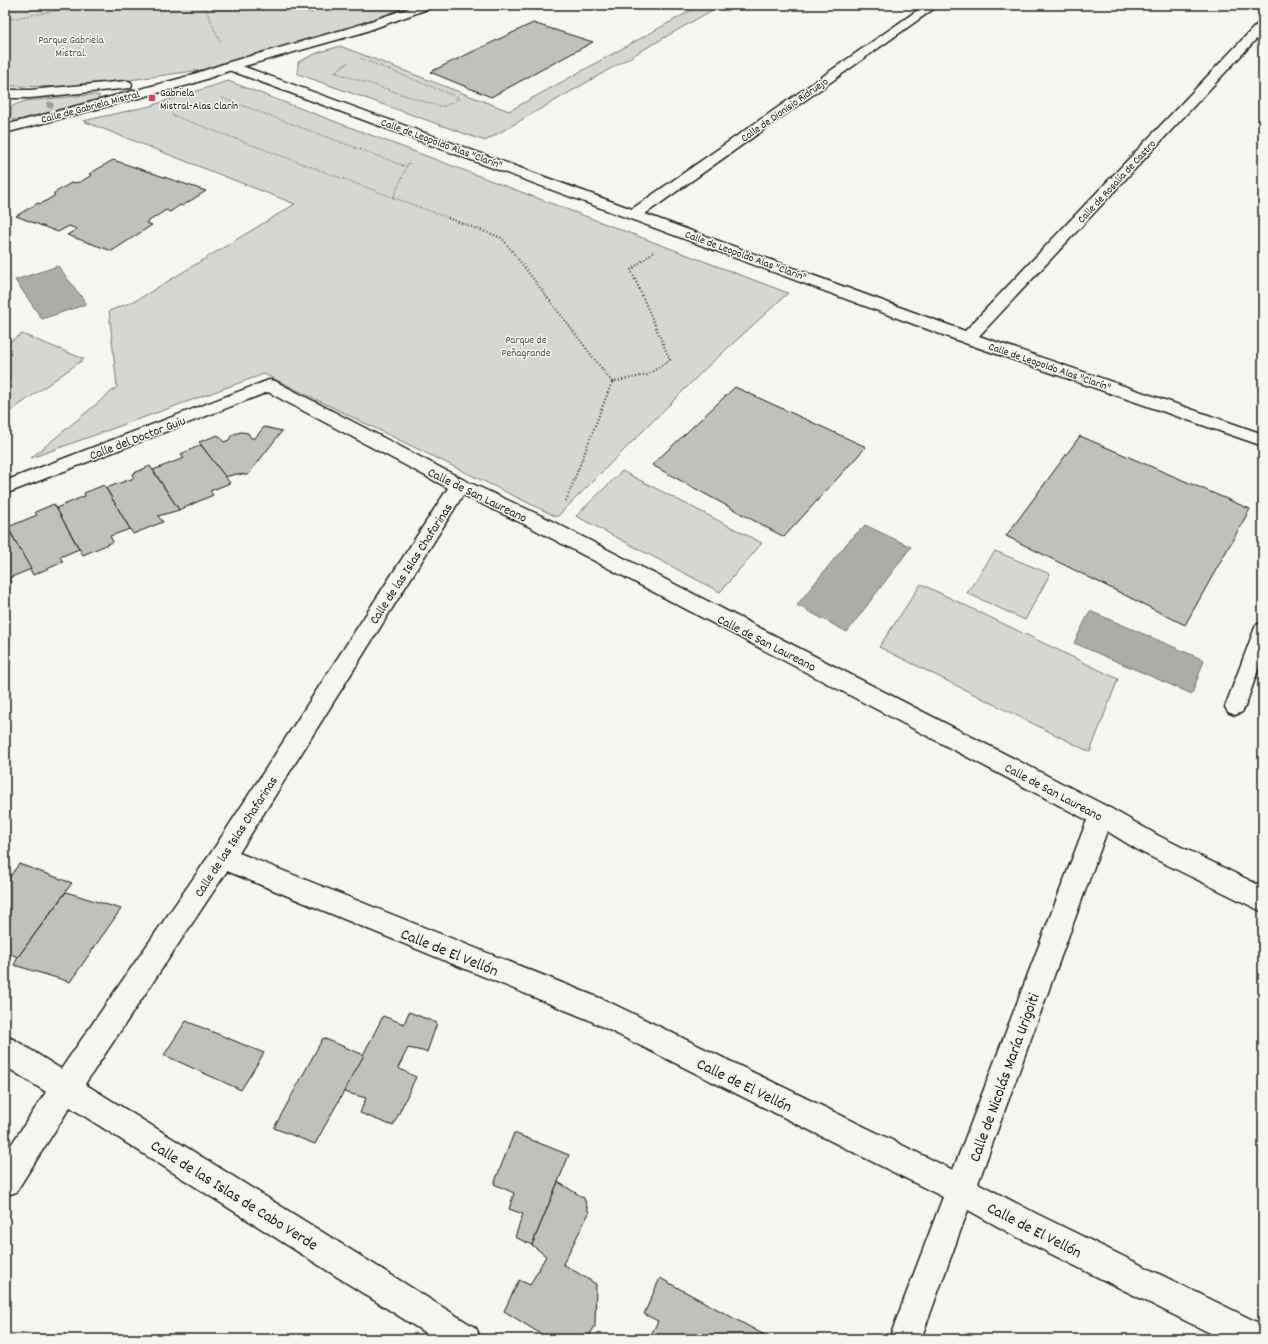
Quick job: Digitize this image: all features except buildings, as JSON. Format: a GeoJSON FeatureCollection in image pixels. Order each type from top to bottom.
{"type":"FeatureCollection","features":[{"type":"Feature","properties":{"kind":"street","name":"Calle de Gabriela Mistral"},"geometry":{"type":"LineString","coordinates":[[5,128],[187,81],[225,68],[357,30],[429,5]]}},
{"type":"Feature","properties":{"kind":"street","name":"Calle de Dionisio Ridruejo"},"geometry":{"type":"LineString","coordinates":[[635,214],[933,5]]}},
{"type":"Feature","properties":{"kind":"street","name":"Calle de Rosalía de Castro"},"geometry":{"type":"LineString","coordinates":[[968,338],[1260,33]]}},
{"type":"Feature","properties":{"kind":"street","name":"Calle de Gabriela Mistral"},"geometry":{"type":"LineString","coordinates":[[5,94],[30,94],[110,87],[225,68]]}},
{"type":"Feature","properties":{"kind":"street","name":"Calle de Leopoldo Alas \"Clarín\""},"geometry":{"type":"LineString","coordinates":[[225,68],[421,136],[968,338],[1263,440]]}},
{"type":"Feature","properties":{"kind":"street","name":"Calle de San Laureano"},"geometry":{"type":"LineString","coordinates":[[269,385],[458,486],[537,522],[1101,815],[1150,844],[1263,900]]}},
{"type":"Feature","properties":{"kind":"street","name":"Calle del Doctor Guiu"},"geometry":{"type":"LineString","coordinates":[[5,488],[269,385]]}},
{"type":"Feature","properties":{"kind":"street","name":"Calle de las Islas Chafarinas"},"geometry":{"type":"LineString","coordinates":[[5,1181],[66,1088],[222,858],[458,486]]}},
{"type":"Feature","properties":{"kind":"street","name":"Calle de Nicolás María Urigoiti"},"geometry":{"type":"LineString","coordinates":[[905,1339],[1101,815]]}},
{"type":"Feature","properties":{"kind":"street","name":"Calle de El Vellón"},"geometry":{"type":"LineString","coordinates":[[222,858],[597,1010],[961,1190],[1033,1228],[1256,1339]]}},
{"type":"Feature","properties":{"kind":"street","name":"Calle de las Islas de Cabo Verde"},"geometry":{"type":"LineString","coordinates":[[5,1050],[465,1339]]}},
{"type":"Feature","properties":{"kind":"lane"},"geometry":{"type":"LineString","coordinates":[[1236,707],[1263,630]]}},
{"type":"Feature","properties":{"kind":"path"},"geometry":{"type":"LineString","coordinates":[[5,20],[87,5]]}},
{"type":"Feature","properties":{"kind":"path"},"geometry":{"type":"LineString","coordinates":[[204,5],[225,68]]}},
{"type":"Feature","properties":{"kind":"path"},"geometry":{"type":"LineString","coordinates":[[351,61],[334,72],[438,106],[445,106],[458,99],[457,97],[357,57]]}},
{"type":"Feature","properties":{"kind":"path"},"geometry":{"type":"LineString","coordinates":[[219,97],[407,167]]}},
{"type":"Feature","properties":{"kind":"path"},"geometry":{"type":"LineString","coordinates":[[166,112],[502,238],[612,382]]}},
{"type":"Feature","properties":{"kind":"path"},"geometry":{"type":"LineString","coordinates":[[393,198],[421,136]]}},
{"type":"Feature","properties":{"kind":"path"},"geometry":{"type":"LineString","coordinates":[[612,382],[646,375],[670,360],[631,270],[680,231]]}},
{"type":"Feature","properties":{"kind":"path"},"geometry":{"type":"LineString","coordinates":[[554,532],[612,382]]}},
{"type":"Feature","properties":{"kind":"green space","name":"Parque Gabriela Mistral."},"geometry":{"type":"Polygon","coordinates":[[[5,5],[418,5],[230,66],[79,87],[5,86],[5,5]]]}},
{"type":"Feature","properties":{"kind":"green space"},"geometry":{"type":"Polygon","coordinates":[[[701,5],[721,5],[485,141],[298,74],[298,62],[317,53],[340,46],[509,111],[701,5]]]}},
{"type":"Feature","properties":{"kind":"green space","name":"Parque de Peñagrande"},"geometry":{"type":"Polygon","coordinates":[[[228,81],[788,293],[706,368],[557,517],[264,374],[31,458],[117,387],[109,311],[137,300],[295,204],[83,121],[150,106],[228,81]]]}},
{"type":"Feature","properties":{"kind":"green space"},"geometry":{"type":"Polygon","coordinates":[[[88,95],[100,96],[96,100],[20,120],[13,120],[10,116],[12,106],[25,101],[88,95]]]}},
{"type":"Feature","properties":{"kind":"green space"},"geometry":{"type":"Polygon","coordinates":[[[22,334],[84,359],[5,415],[5,345],[22,334]]]}},
{"type":"Feature","properties":{"kind":"green space"},"geometry":{"type":"Polygon","coordinates":[[[622,471],[762,543],[720,592],[576,516],[622,471]]]}},
{"type":"Feature","properties":{"kind":"green space"},"geometry":{"type":"Polygon","coordinates":[[[995,551],[1050,574],[1025,620],[967,593],[995,551]]]}},
{"type":"Feature","properties":{"kind":"green space"},"geometry":{"type":"Polygon","coordinates":[[[921,584],[1118,679],[1090,752],[879,647],[921,584]]]}},
{"type":"Feature","properties":{"kind":"shaded area"},"geometry":{"type":"Polygon","coordinates":[[[58,266],[87,304],[42,319],[15,280],[58,266]]]}},
{"type":"Feature","properties":{"kind":"shaded area"},"geometry":{"type":"Polygon","coordinates":[[[865,525],[911,547],[847,632],[797,605],[848,542],[865,525]]]}},
{"type":"Feature","properties":{"kind":"shaded area"},"geometry":{"type":"Polygon","coordinates":[[[1090,611],[1204,660],[1192,694],[1074,643],[1090,611]]]}},
{"type":"Feature","properties":{"kind":"place","name":"Gabriela Mistral-Alas Clarín"},"geometry":{"type":"Point","coordinates":[152,98]}}]}
